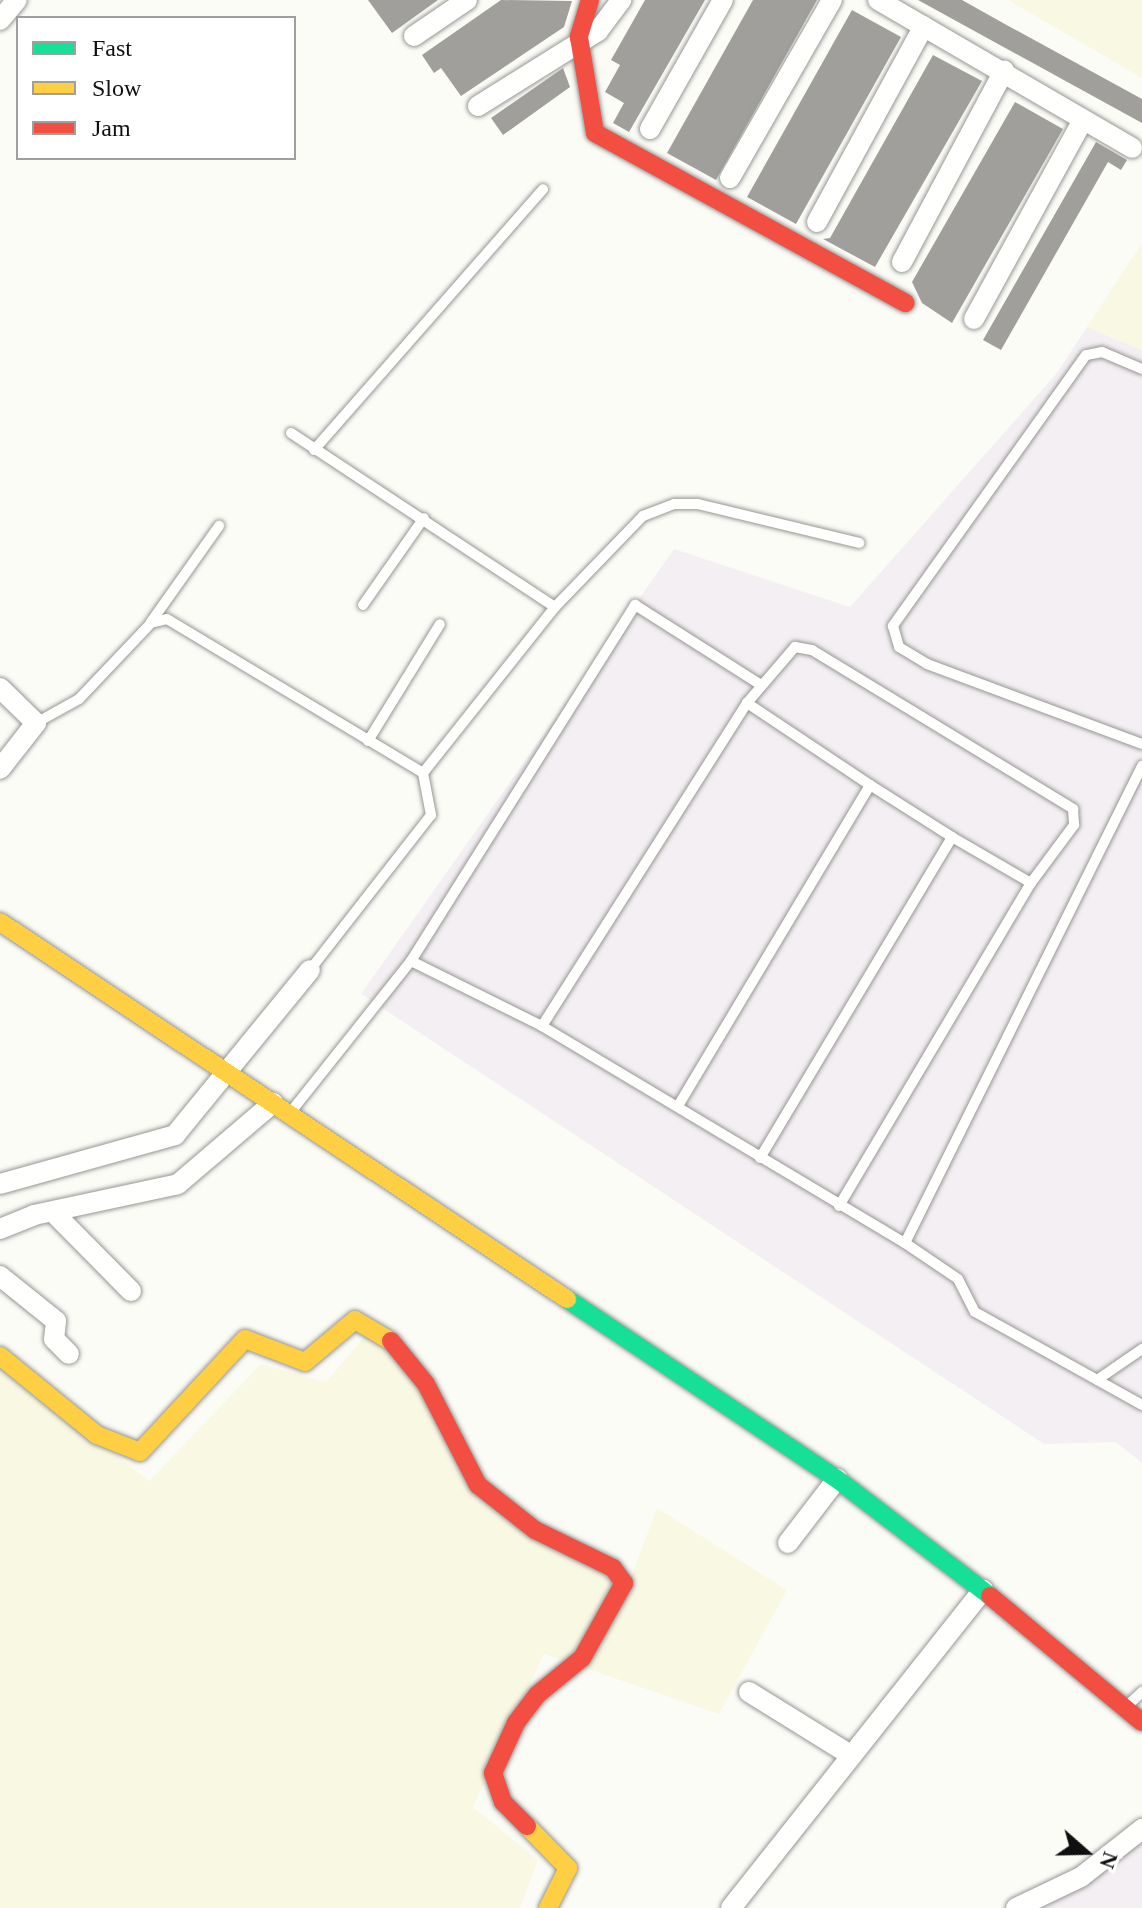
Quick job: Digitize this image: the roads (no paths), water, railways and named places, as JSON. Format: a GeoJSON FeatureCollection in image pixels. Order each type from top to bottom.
{"type":"FeatureCollection","features":[{"type":"Feature","properties":{"kind":"street"},"geometry":{"type":"LineString","coordinates":[[0,20],[17,0]]}},
{"type":"Feature","properties":{"kind":"street"},"geometry":{"type":"LineString","coordinates":[[414,36],[467,0]]}},
{"type":"Feature","properties":{"kind":"street"},"geometry":{"type":"LineString","coordinates":[[590,0],[579,37],[595,133],[905,303]]}},
{"type":"Feature","properties":{"kind":"street"},"geometry":{"type":"LineString","coordinates":[[478,106],[579,37],[598,31],[621,0]]}},
{"type":"Feature","properties":{"kind":"street"},"geometry":{"type":"LineString","coordinates":[[650,129],[723,0]]}},
{"type":"Feature","properties":{"kind":"street"},"geometry":{"type":"LineString","coordinates":[[730,178],[832,0]]}},
{"type":"Feature","properties":{"kind":"street"},"geometry":{"type":"LineString","coordinates":[[878,0],[1132,148]]}},
{"type":"Feature","properties":{"kind":"street"},"geometry":{"type":"LineString","coordinates":[[817,222],[924,26]]}},
{"type":"Feature","properties":{"kind":"street"},"geometry":{"type":"LineString","coordinates":[[902,262],[1004,71]]}},
{"type":"Feature","properties":{"kind":"street"},"geometry":{"type":"LineString","coordinates":[[974,319],[1083,120]]}},
{"type":"Feature","properties":{"kind":"street"},"geometry":{"type":"LineString","coordinates":[[0,688],[36,723],[0,769]]}},
{"type":"Feature","properties":{"kind":"street"},"geometry":{"type":"LineString","coordinates":[[0,922],[236,1076],[837,1479],[983,1590],[1142,1722]]}},
{"type":"Feature","properties":{"kind":"street"},"geometry":{"type":"LineString","coordinates":[[0,1184],[175,1135],[236,1076],[310,970]]}},
{"type":"Feature","properties":{"kind":"street"},"geometry":{"type":"LineString","coordinates":[[0,1229],[53,1212],[178,1184],[275,1104]]}},
{"type":"Feature","properties":{"kind":"street"},"geometry":{"type":"LineString","coordinates":[[53,1212],[131,1291]]}},
{"type":"Feature","properties":{"kind":"street"},"geometry":{"type":"LineString","coordinates":[[0,1276],[56,1321],[54,1339],[69,1354]]}},
{"type":"Feature","properties":{"kind":"street"},"geometry":{"type":"LineString","coordinates":[[0,1356],[97,1435],[130,1452],[151,1446],[245,1339],[305,1362],[355,1320],[377,1328],[402,1352],[488,1495],[535,1530],[613,1568],[624,1583],[582,1658],[537,1695],[516,1723],[493,1773],[496,1793],[568,1868],[548,1908]]}},
{"type":"Feature","properties":{"kind":"street"},"geometry":{"type":"LineString","coordinates":[[788,1543],[837,1479]]}},
{"type":"Feature","properties":{"kind":"street"},"geometry":{"type":"LineString","coordinates":[[731,1908],[849,1754],[983,1590]]}},
{"type":"Feature","properties":{"kind":"street"},"geometry":{"type":"LineString","coordinates":[[749,1692],[849,1754]]}},
{"type":"Feature","properties":{"kind":"street"},"geometry":{"type":"LineString","coordinates":[[1016,1908],[1081,1877],[1142,1829]]}},
{"type":"Feature","properties":{"kind":"lane"},"geometry":{"type":"LineString","coordinates":[[314,450],[543,189]]}},
{"type":"Feature","properties":{"kind":"lane"},"geometry":{"type":"LineString","coordinates":[[1142,369],[1102,352],[1086,355],[893,626],[899,647],[927,664],[1142,744]]}},
{"type":"Feature","properties":{"kind":"lane"},"geometry":{"type":"LineString","coordinates":[[291,433],[555,607]]}},
{"type":"Feature","properties":{"kind":"lane"},"geometry":{"type":"LineString","coordinates":[[423,773],[555,607],[643,516],[674,504],[859,543]]}},
{"type":"Feature","properties":{"kind":"lane"},"geometry":{"type":"LineString","coordinates":[[363,605],[424,518]]}},
{"type":"Feature","properties":{"kind":"lane"},"geometry":{"type":"LineString","coordinates":[[36,723],[79,699],[151,623],[219,526]]}},
{"type":"Feature","properties":{"kind":"lane"},"geometry":{"type":"LineString","coordinates":[[275,1104],[411,961],[635,605],[761,685]]}},
{"type":"Feature","properties":{"kind":"lane"},"geometry":{"type":"LineString","coordinates":[[151,623],[177,622],[423,773],[431,815],[310,970]]}},
{"type":"Feature","properties":{"kind":"lane"},"geometry":{"type":"LineString","coordinates":[[368,741],[440,624]]}},
{"type":"Feature","properties":{"kind":"lane"},"geometry":{"type":"LineString","coordinates":[[542,1026],[747,703],[786,652],[805,647],[1073,809],[1074,825],[1031,883],[839,1206]]}},
{"type":"Feature","properties":{"kind":"lane"},"geometry":{"type":"LineString","coordinates":[[747,703],[952,837],[1031,883]]}},
{"type":"Feature","properties":{"kind":"lane"},"geometry":{"type":"LineString","coordinates":[[905,1243],[1142,766]]}},
{"type":"Feature","properties":{"kind":"lane"},"geometry":{"type":"LineString","coordinates":[[678,1106],[870,785]]}},
{"type":"Feature","properties":{"kind":"lane"},"geometry":{"type":"LineString","coordinates":[[760,1158],[952,837]]}},
{"type":"Feature","properties":{"kind":"lane"},"geometry":{"type":"LineString","coordinates":[[411,961],[542,1026],[905,1243],[958,1279],[975,1312],[1142,1405]]}},
{"type":"Feature","properties":{"kind":"lane"},"geometry":{"type":"LineString","coordinates":[[1097,1380],[1142,1349]]}},
{"type":"Feature","properties":{"kind":"lane"},"geometry":{"type":"LineString","coordinates":[[1125,1707],[1142,1692]]}}]}
